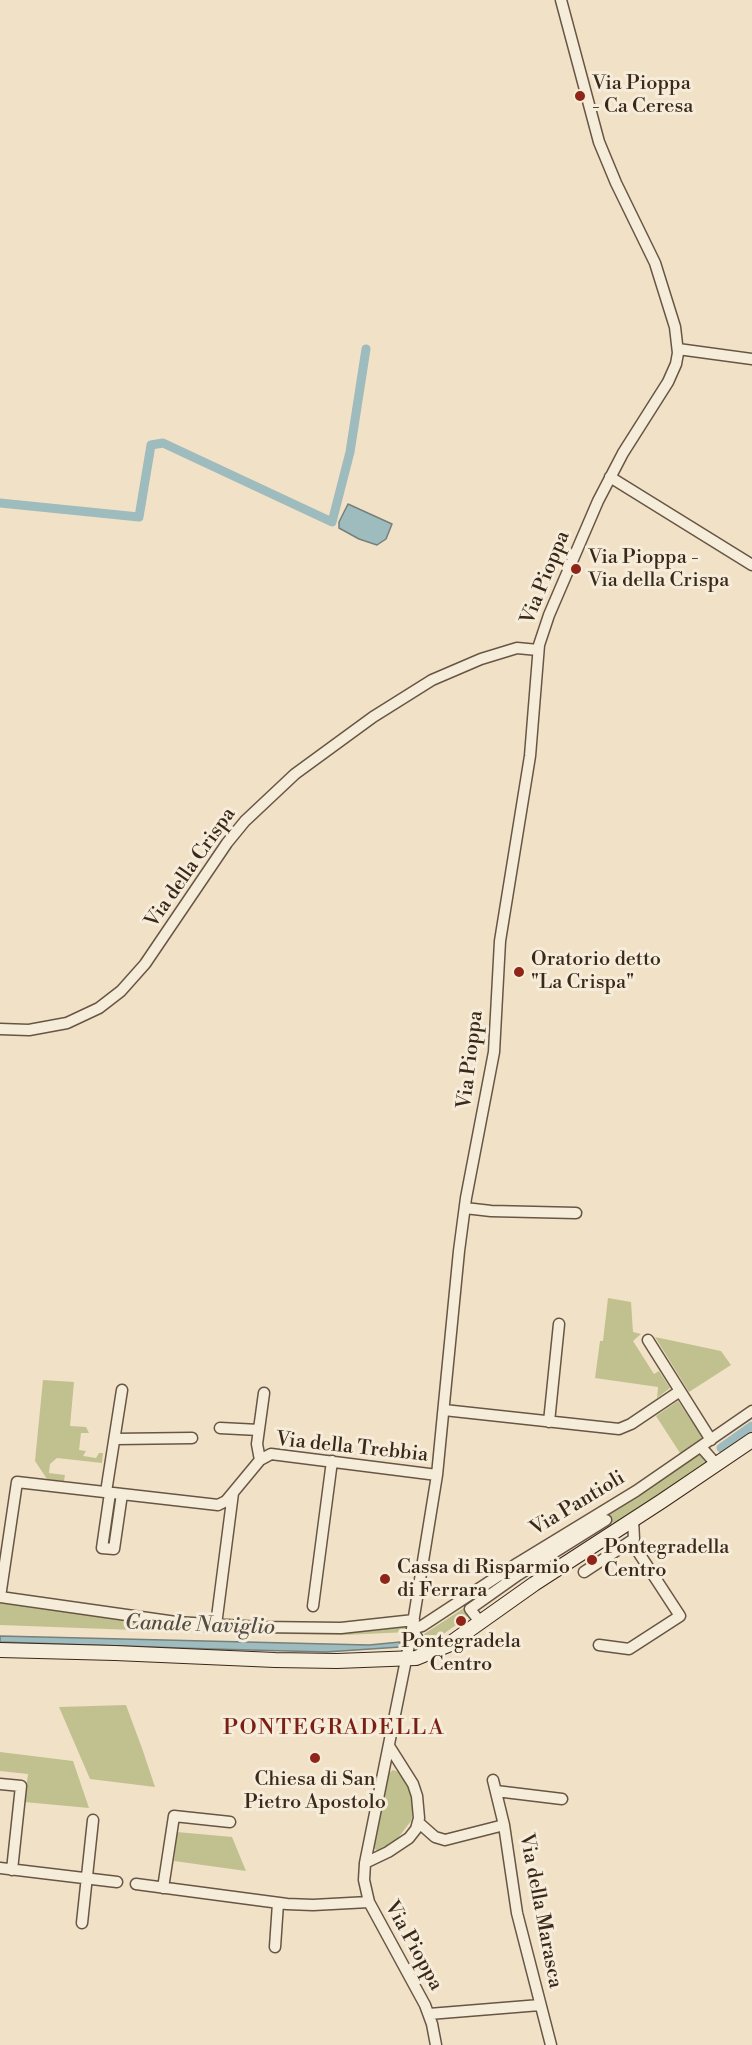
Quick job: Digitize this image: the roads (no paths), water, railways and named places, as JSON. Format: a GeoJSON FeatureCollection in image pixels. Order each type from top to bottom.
{"type":"FeatureCollection","features":[{"type":"Feature","properties":{"kind":"street","name":"Via Pioppa"},"geometry":{"type":"LineString","coordinates":[[436,2045],[429,2014],[369,1902],[364,1880],[365,1863],[389,1746],[411,1659],[413,1624],[437,1474],[465,1208],[494,1052],[500,941],[530,756],[538,650],[549,615],[609,477],[668,382],[676,364],[678,349],[672,313],[655,263],[616,183],[599,141],[561,0]]}},
{"type":"Feature","properties":{"kind":"street"},"geometry":{"type":"LineString","coordinates":[[678,349],[752,359]]}},
{"type":"Feature","properties":{"kind":"street"},"geometry":{"type":"LineString","coordinates":[[609,477],[752,565]]}},
{"type":"Feature","properties":{"kind":"street","name":"Via della Crispa"},"geometry":{"type":"LineString","coordinates":[[0,1029],[29,1030],[67,1023],[99,1008],[121,992],[145,964],[227,843],[245,821],[294,774],[418,688],[461,667],[512,649],[538,650]]}},
{"type":"Feature","properties":{"kind":"street"},"geometry":{"type":"LineString","coordinates":[[465,1208],[491,1211],[576,1213]]}},
{"type":"Feature","properties":{"kind":"street"},"geometry":{"type":"LineString","coordinates":[[549,1422],[559,1324]]}},
{"type":"Feature","properties":{"kind":"street"},"geometry":{"type":"LineString","coordinates":[[648,1340],[711,1440]]}},
{"type":"Feature","properties":{"kind":"street"},"geometry":{"type":"LineString","coordinates":[[122,1390],[102,1548],[114,1549],[122,1494]]}},
{"type":"Feature","properties":{"kind":"street"},"geometry":{"type":"LineString","coordinates":[[444,1410],[619,1429],[631,1424],[680,1391]]}},
{"type":"Feature","properties":{"kind":"street"},"geometry":{"type":"LineString","coordinates":[[260,1460],[257,1449],[264,1394]]}},
{"type":"Feature","properties":{"kind":"street","name":"Via Pantioli"},"geometry":{"type":"LineString","coordinates":[[413,1624],[422,1626],[518,1563],[603,1516],[752,1411]]}},
{"type":"Feature","properties":{"kind":"street"},"geometry":{"type":"LineString","coordinates":[[220,1428],[259,1430]]}},
{"type":"Feature","properties":{"kind":"street"},"geometry":{"type":"LineString","coordinates":[[115,1439],[192,1438]]}},
{"type":"Feature","properties":{"kind":"street"},"geometry":{"type":"LineString","coordinates":[[0,1650],[275,1660],[411,1659],[448,1646],[534,1584],[752,1440]]}},
{"type":"Feature","properties":{"kind":"street"},"geometry":{"type":"LineString","coordinates":[[701,1447],[716,1464]]}},
{"type":"Feature","properties":{"kind":"street","name":"Via della Trebbia"},"geometry":{"type":"LineString","coordinates":[[0,1597],[16,1482],[218,1505],[224,1503],[260,1460],[267,1455],[276,1454],[437,1474]]}},
{"type":"Feature","properties":{"kind":"street"},"geometry":{"type":"LineString","coordinates":[[313,1606],[332,1461]]}},
{"type":"Feature","properties":{"kind":"street"},"geometry":{"type":"LineString","coordinates":[[216,1625],[233,1493]]}},
{"type":"Feature","properties":{"kind":"street"},"geometry":{"type":"LineString","coordinates":[[480,1622],[470,1609],[603,1516],[614,1533]]}},
{"type":"Feature","properties":{"kind":"street"},"geometry":{"type":"LineString","coordinates":[[584,1572],[634,1539],[633,1520]]}},
{"type":"Feature","properties":{"kind":"street"},"geometry":{"type":"LineString","coordinates":[[598,1645],[629,1649],[680,1616],[632,1541]]}},
{"type":"Feature","properties":{"kind":"street"},"geometry":{"type":"LineString","coordinates":[[0,1597],[115,1614],[216,1625],[309,1629],[413,1624],[421,1644],[432,1653]]}},
{"type":"Feature","properties":{"kind":"street"},"geometry":{"type":"LineString","coordinates":[[365,1863],[400,1845],[409,1838],[418,1822],[417,1796],[410,1779],[389,1746]]}},
{"type":"Feature","properties":{"kind":"street","name":"Via della Marasca"},"geometry":{"type":"LineString","coordinates":[[493,1780],[504,1825],[517,1913],[551,2045]]}},
{"type":"Feature","properties":{"kind":"street"},"geometry":{"type":"LineString","coordinates":[[0,1784],[21,1786],[12,1870]]}},
{"type":"Feature","properties":{"kind":"street"},"geometry":{"type":"LineString","coordinates":[[496,1791],[562,1798]]}},
{"type":"Feature","properties":{"kind":"street"},"geometry":{"type":"LineString","coordinates":[[163,1888],[174,1816],[230,1822]]}},
{"type":"Feature","properties":{"kind":"street"},"geometry":{"type":"LineString","coordinates":[[82,1923],[93,1820]]}},
{"type":"Feature","properties":{"kind":"street","name":"Via della Marasca"},"geometry":{"type":"LineString","coordinates":[[418,1822],[435,1837],[445,1840],[504,1825]]}},
{"type":"Feature","properties":{"kind":"street"},"geometry":{"type":"LineString","coordinates":[[0,1868],[117,1882]]}},
{"type":"Feature","properties":{"kind":"street"},"geometry":{"type":"LineString","coordinates":[[136,1884],[278,1903],[313,1905],[369,1902]]}},
{"type":"Feature","properties":{"kind":"street"},"geometry":{"type":"LineString","coordinates":[[274,1947],[278,1903]]}},
{"type":"Feature","properties":{"kind":"street"},"geometry":{"type":"LineString","coordinates":[[429,2014],[540,2005]]}},
{"type":"Feature","properties":{"kind":"water"},"geometry":{"type":"Polygon","coordinates":[[[348,504],[392,524],[386,539],[377,545],[359,539],[339,528],[339,522],[348,504]]]}},
{"type":"Feature","properties":{"kind":"water"},"geometry":{"type":"Polygon","coordinates":[[[0,1636],[369,1645],[400,1642],[400,1647],[326,1652],[213,1649],[0,1642],[0,1636]]]}},
{"type":"Feature","properties":{"kind":"waterway"},"geometry":{"type":"LineString","coordinates":[[0,503],[139,517],[151,445],[163,443],[332,522],[350,452],[366,349]]}},
{"type":"Feature","properties":{"kind":"waterway","name":"Canale Naviglio"},"geometry":{"type":"LineString","coordinates":[[721,1448],[752,1426]]}},
{"type":"Feature","properties":{"kind":"place","name":"Via Pioppa - Ca Ceresa"},"geometry":{"type":"Point","coordinates":[580,96]}},
{"type":"Feature","properties":{"kind":"place","name":"Via Pioppa - Via della Crispa"},"geometry":{"type":"Point","coordinates":[576,569]}},
{"type":"Feature","properties":{"kind":"place","name":"Oratorio detto \"La Crispa\""},"geometry":{"type":"Point","coordinates":[519,972]}},
{"type":"Feature","properties":{"kind":"place","name":"Pontegradella Centro"},"geometry":{"type":"Point","coordinates":[592,1560]}},
{"type":"Feature","properties":{"kind":"place","name":"Cassa di Risparmio di Ferrara"},"geometry":{"type":"Point","coordinates":[385,1579]}},
{"type":"Feature","properties":{"kind":"place","name":"Pontegradela Centro"},"geometry":{"type":"Point","coordinates":[461,1621]}},
{"type":"Feature","properties":{"kind":"place","name":"Chiesa di San Pietro Apostolo"},"geometry":{"type":"Point","coordinates":[315,1758]}},
{"type":"Feature","properties":{"kind":"district","name":"PONTEGRADELLA"},"geometry":{"type":"Point","coordinates":[334,1729]}}]}
